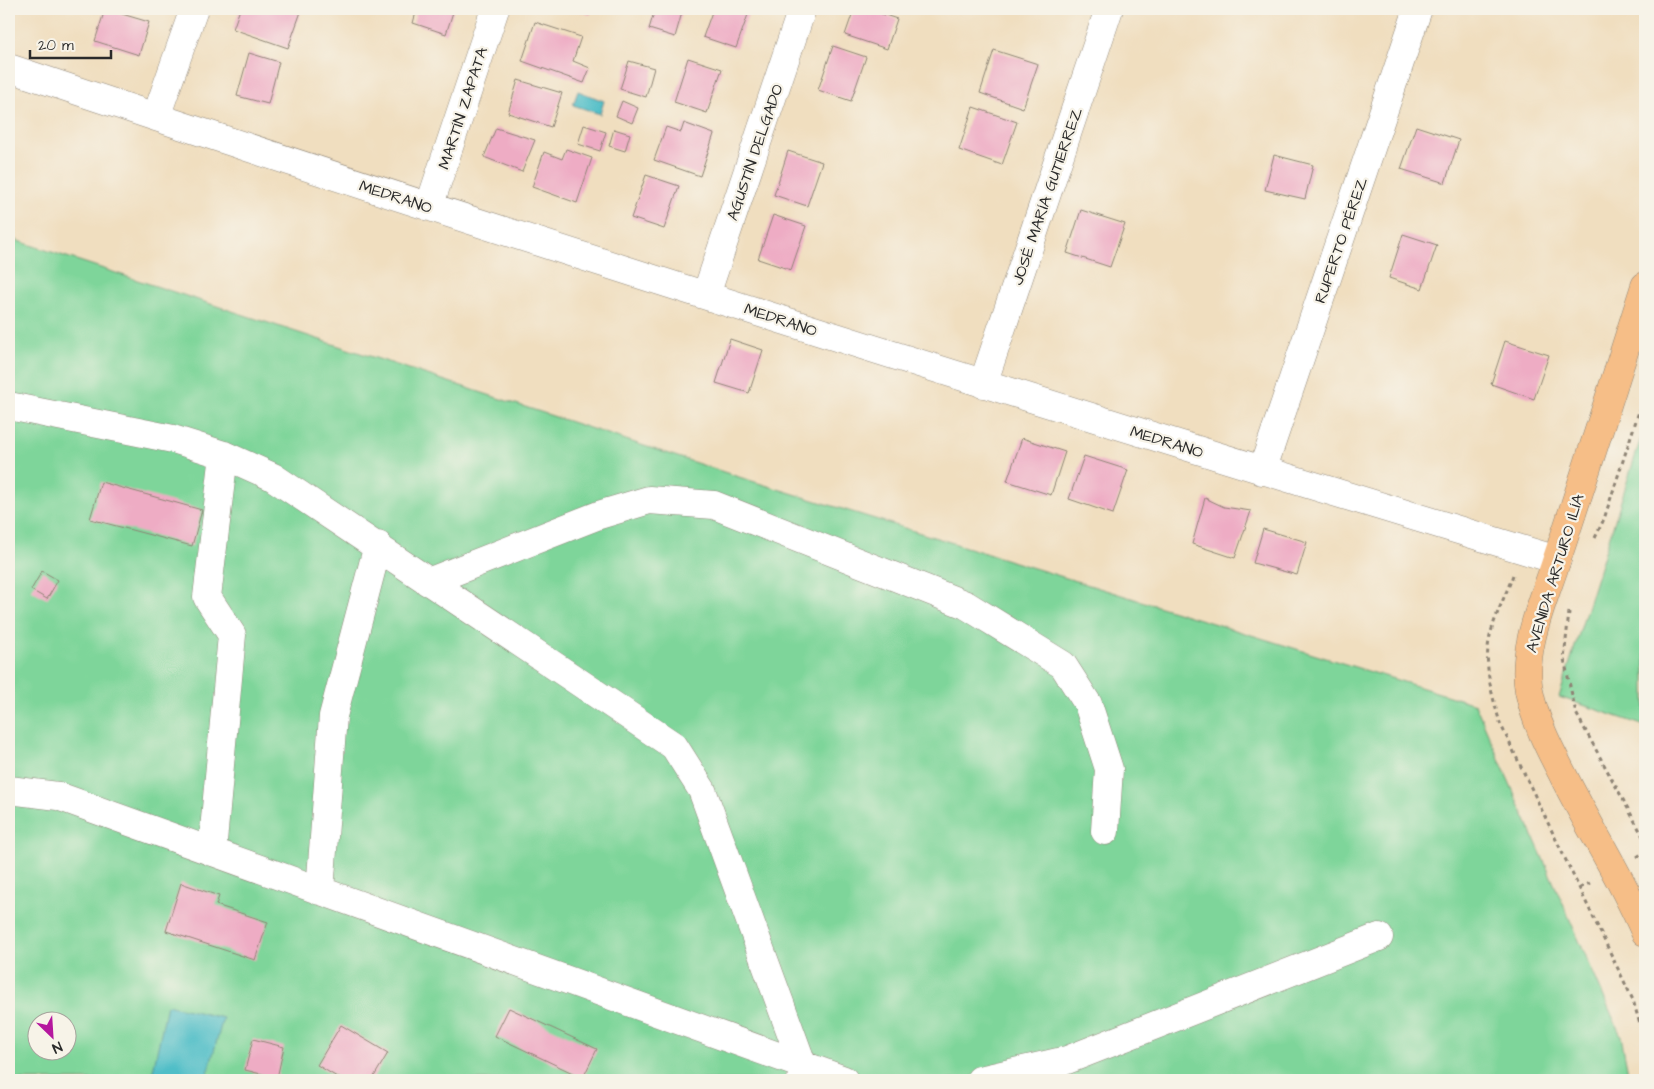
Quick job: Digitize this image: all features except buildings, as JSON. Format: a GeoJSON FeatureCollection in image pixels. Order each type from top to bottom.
{"type":"FeatureCollection","features":[{"type":"Feature","properties":{"kind":"main road","name":"AVENIDA ARTURO ILÍA"},"geometry":{"type":"LineString","coordinates":[[1645,286],[1530,645],[1528,663],[1529,691],[1540,727],[1585,819],[1623,885],[1645,932]]}},
{"type":"Feature","properties":{"kind":"street"},"geometry":{"type":"LineString","coordinates":[[156,118],[194,9]]}},
{"type":"Feature","properties":{"kind":"street","name":"MARTÍN ZAPATA"},"geometry":{"type":"LineString","coordinates":[[429,207],[495,9]]}},
{"type":"Feature","properties":{"kind":"street","name":"AGUSTÍN DELGADO"},"geometry":{"type":"LineString","coordinates":[[706,295],[802,9]]}},
{"type":"Feature","properties":{"kind":"street","name":"JOSÉ MARÍA GUTIERREZ"},"geometry":{"type":"LineString","coordinates":[[983,384],[1109,9]]}},
{"type":"Feature","properties":{"kind":"street","name":"RUPERTO PÉREZ"},"geometry":{"type":"LineString","coordinates":[[1262,471],[1418,9]]}},
{"type":"Feature","properties":{"kind":"street","name":"MEDRANO"},"geometry":{"type":"LineString","coordinates":[[9,68],[429,207],[983,384],[1557,560]]}},
{"type":"Feature","properties":{"kind":"street"},"geometry":{"type":"LineString","coordinates":[[9,406],[173,439],[224,455],[273,476],[674,746],[702,790],[802,1073]]}},
{"type":"Feature","properties":{"kind":"street"},"geometry":{"type":"LineString","coordinates":[[212,852],[232,635],[207,597],[224,455]]}},
{"type":"Feature","properties":{"kind":"street"},"geometry":{"type":"LineString","coordinates":[[428,582],[599,515],[649,500],[714,505],[966,604],[1063,665],[1088,704],[1109,768],[1105,831]]}},
{"type":"Feature","properties":{"kind":"street"},"geometry":{"type":"LineString","coordinates":[[320,890],[333,716],[378,545]]}},
{"type":"Feature","properties":{"kind":"street"},"geometry":{"type":"LineString","coordinates":[[9,790],[58,796],[320,890],[802,1073],[844,1080]]}},
{"type":"Feature","properties":{"kind":"street"},"geometry":{"type":"LineString","coordinates":[[980,1080],[1067,1060],[1379,937]]}},
{"type":"Feature","properties":{"kind":"path"},"geometry":{"type":"LineString","coordinates":[[1592,544],[1604,519],[1645,393]]}},
{"type":"Feature","properties":{"kind":"path"},"geometry":{"type":"LineString","coordinates":[[1572,604],[1564,659],[1576,713],[1645,840]]}},
{"type":"Feature","properties":{"kind":"path"},"geometry":{"type":"LineString","coordinates":[[1641,1080],[1645,1076]]}},
{"type":"Feature","properties":{"kind":"green space"},"geometry":{"type":"Polygon","coordinates":[[[9,238],[742,478],[1475,704],[1621,1036],[1628,1073],[1608,1080],[9,1080],[9,238]]]}},
{"type":"Feature","properties":{"kind":"green space"},"geometry":{"type":"Polygon","coordinates":[[[1645,425],[1645,726],[1559,697],[1645,425]]]}},
{"type":"Feature","properties":{"kind":"water"},"geometry":{"type":"Polygon","coordinates":[[[578,91],[604,101],[600,114],[573,105],[578,91]]]}},
{"type":"Feature","properties":{"kind":"water"},"geometry":{"type":"Polygon","coordinates":[[[167,1005],[223,1018],[206,1080],[151,1080],[167,1005]]]}}]}
